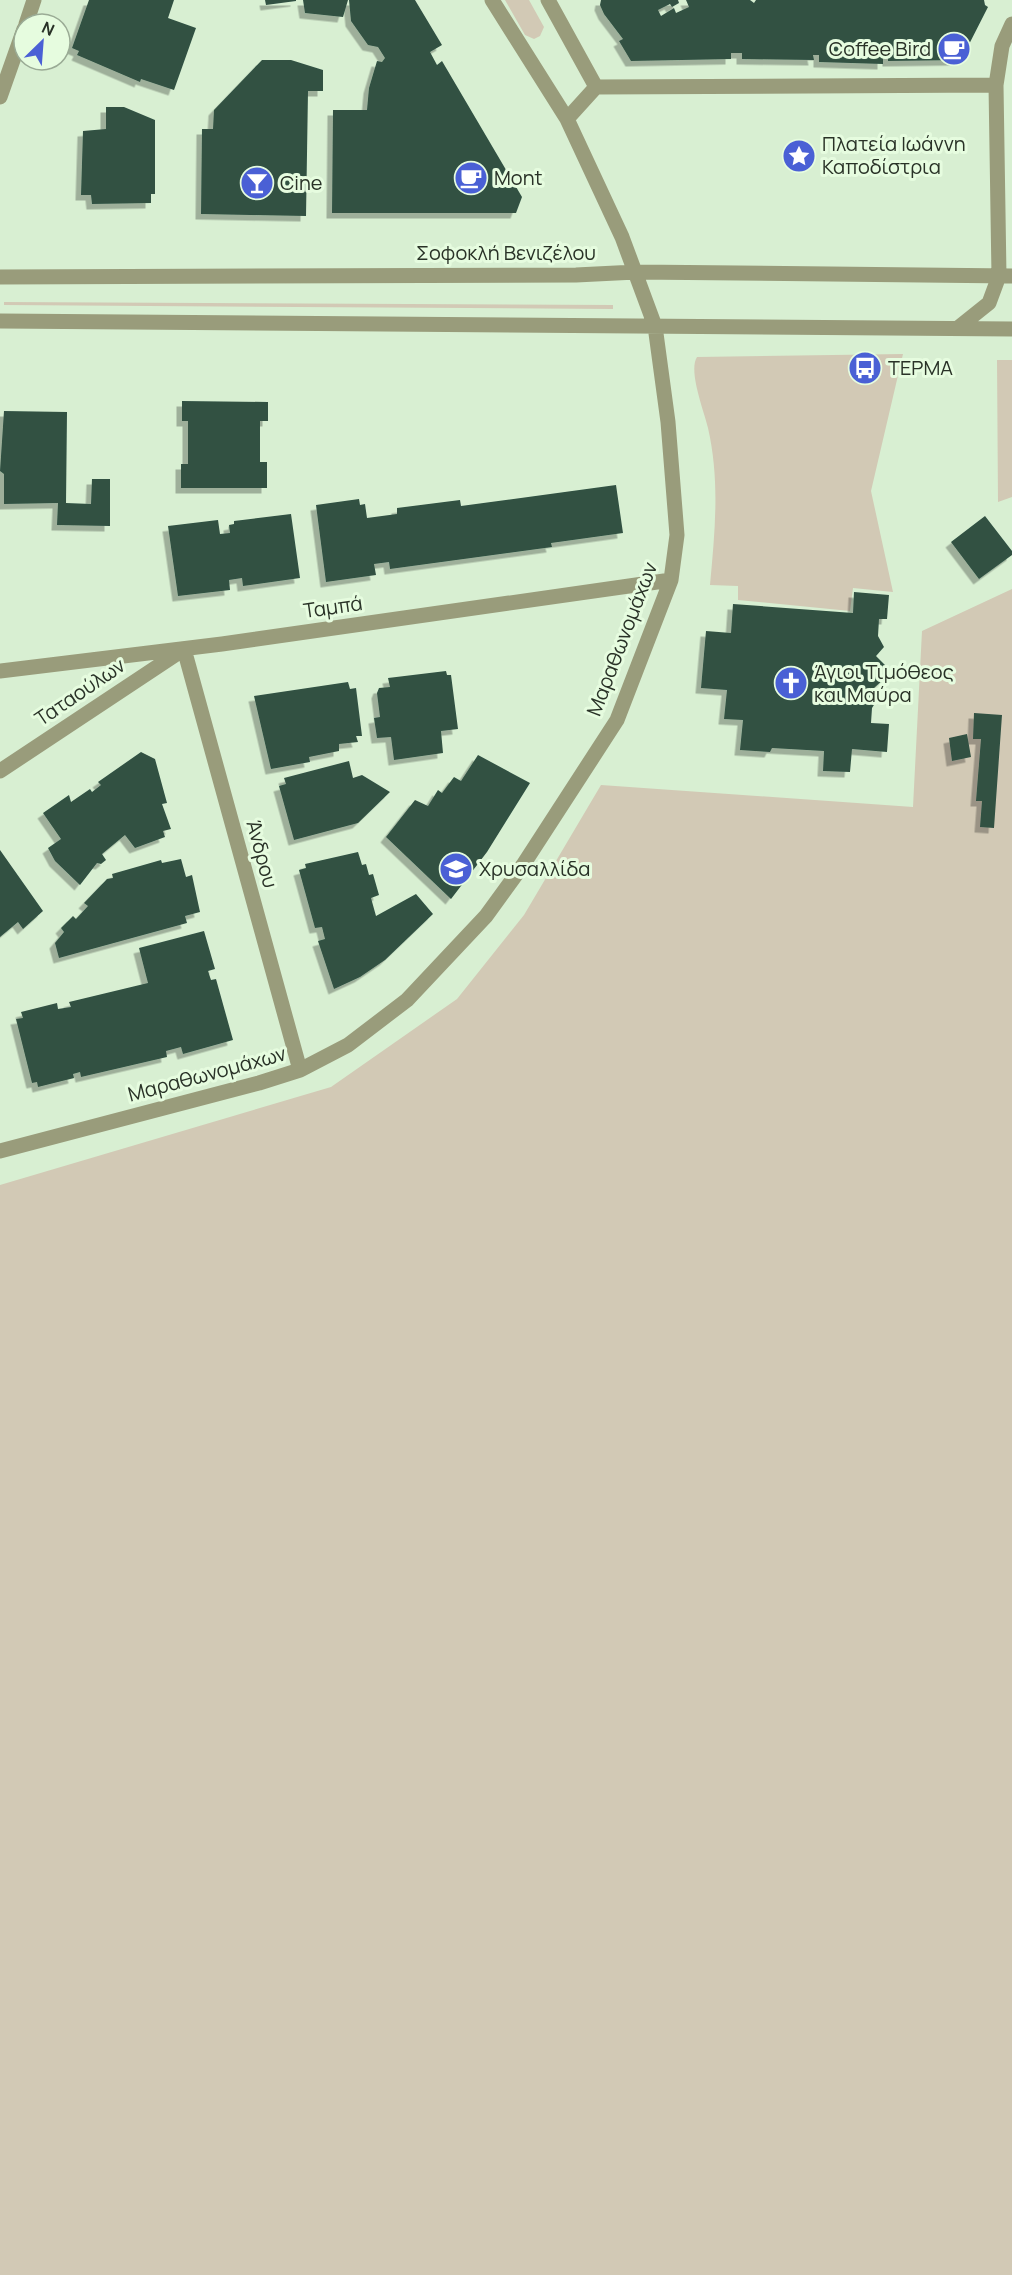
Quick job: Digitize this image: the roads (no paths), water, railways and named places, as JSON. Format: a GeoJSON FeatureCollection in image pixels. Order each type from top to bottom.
{"type":"FeatureCollection","features":[{"type":"Feature","properties":{"kind":"street","name":"Μαραθωνομάχων"},"geometry":{"type":"LineString","coordinates":[[0,1151],[259,1083],[300,1070],[348,1045],[407,1000],[486,916],[523,865],[617,720],[671,580],[677,535],[668,422],[655,326],[636,272],[567,119],[492,0]]}},
{"type":"Feature","properties":{"kind":"street"},"geometry":{"type":"LineString","coordinates":[[548,0],[596,87]]}},
{"type":"Feature","properties":{"kind":"street"},"geometry":{"type":"LineString","coordinates":[[959,327],[989,303],[1006,276],[996,84],[1002,46],[1012,24]]}},
{"type":"Feature","properties":{"kind":"street"},"geometry":{"type":"LineString","coordinates":[[0,97],[12,63]]}},
{"type":"Feature","properties":{"kind":"street"},"geometry":{"type":"LineString","coordinates":[[567,119],[596,87],[996,84]]}},
{"type":"Feature","properties":{"kind":"street","name":"Σοφοκλή Βενιζέλου"},"geometry":{"type":"LineString","coordinates":[[0,277],[576,275],[636,272],[1006,276]]}},
{"type":"Feature","properties":{"kind":"street"},"geometry":{"type":"LineString","coordinates":[[0,321],[1012,329]]}},
{"type":"Feature","properties":{"kind":"street","name":"Ταμπά"},"geometry":{"type":"LineString","coordinates":[[0,671],[184,649],[671,580]]}},
{"type":"Feature","properties":{"kind":"street","name":"Ταταούλων"},"geometry":{"type":"LineString","coordinates":[[0,771],[184,649]]}},
{"type":"Feature","properties":{"kind":"street","name":"Άνδρου"},"geometry":{"type":"LineString","coordinates":[[184,649],[300,1070]]}},
{"type":"Feature","properties":{"kind":"place","name":"Coffee Bird"},"geometry":{"type":"Point","coordinates":[954,49]}},
{"type":"Feature","properties":{"kind":"place","name":"Πλατεία Ιωάννη Καποδίστρια"},"geometry":{"type":"Point","coordinates":[799,156]}},
{"type":"Feature","properties":{"kind":"place","name":"Mont"},"geometry":{"type":"Point","coordinates":[471,178]}},
{"type":"Feature","properties":{"kind":"place","name":"Cine"},"geometry":{"type":"Point","coordinates":[257,183]}},
{"type":"Feature","properties":{"kind":"place","name":"ΤΕΡΜΑ"},"geometry":{"type":"Point","coordinates":[865,368]}},
{"type":"Feature","properties":{"kind":"place","name":"Άγιοι Τιμόθεος και Μαύρα"},"geometry":{"type":"Point","coordinates":[791,683]}},
{"type":"Feature","properties":{"kind":"place","name":"Χρυσαλλίδα"},"geometry":{"type":"Point","coordinates":[456,869]}}]}
